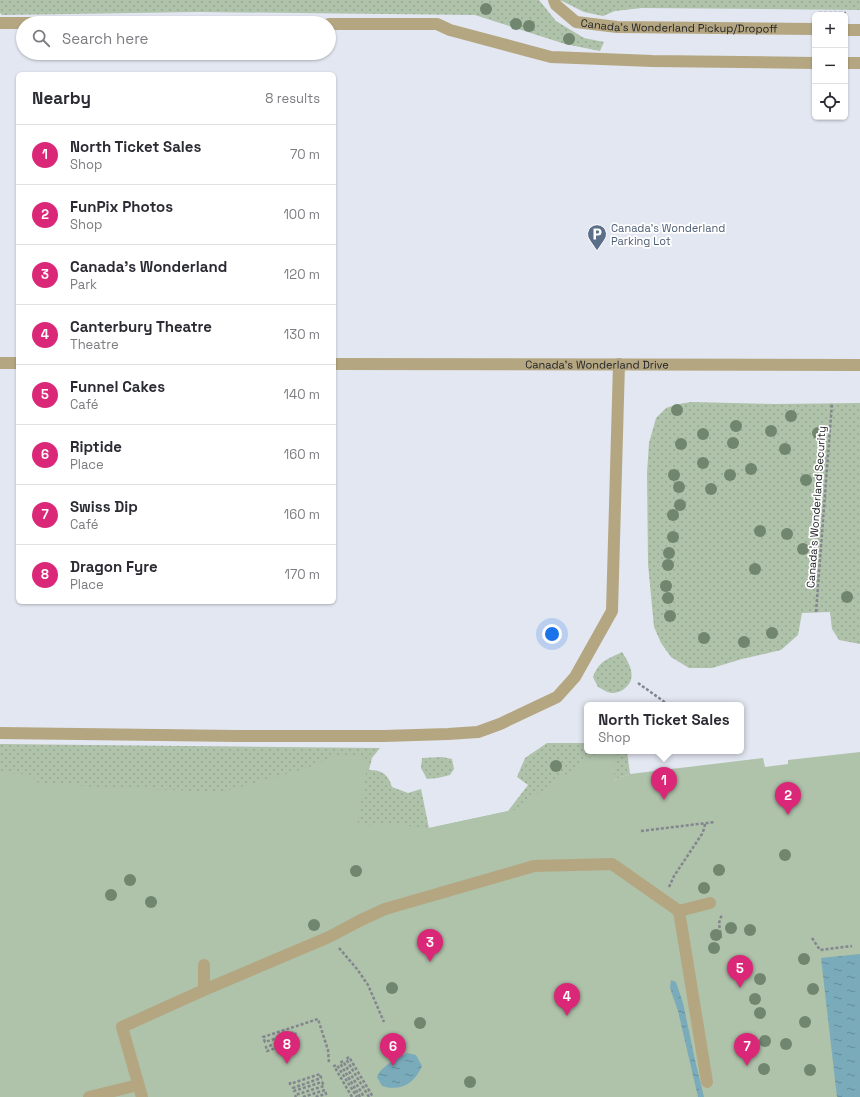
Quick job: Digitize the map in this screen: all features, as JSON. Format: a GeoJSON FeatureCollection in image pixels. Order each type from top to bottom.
{"type":"FeatureCollection","features":[{"type":"Feature","properties":{"kind":"lane","name":"Canada's Wonderland Pickup/Dropoff"},"geometry":{"type":"LineString","coordinates":[[554,0],[556,6],[576,22],[617,26],[812,29]]}},
{"type":"Feature","properties":{"kind":"lane"},"geometry":{"type":"LineString","coordinates":[[0,23],[16,23]]}},
{"type":"Feature","properties":{"kind":"lane"},"geometry":{"type":"LineString","coordinates":[[336,24],[437,24],[450,30],[551,57],[652,61],[812,63]]}},
{"type":"Feature","properties":{"kind":"lane"},"geometry":{"type":"LineString","coordinates":[[848,30],[860,30]]}},
{"type":"Feature","properties":{"kind":"lane"},"geometry":{"type":"LineString","coordinates":[[848,63],[860,63]]}},
{"type":"Feature","properties":{"kind":"lane"},"geometry":{"type":"LineString","coordinates":[[0,363],[16,363]]}},
{"type":"Feature","properties":{"kind":"lane","name":"Canada's Wonderland Drive"},"geometry":{"type":"LineString","coordinates":[[336,364],[860,365]]}},
{"type":"Feature","properties":{"kind":"lane"},"geometry":{"type":"LineString","coordinates":[[0,733],[231,736],[384,736],[448,734],[478,732],[500,724],[557,697],[575,677],[612,611],[619,364]]}},
{"type":"Feature","properties":{"kind":"lane"},"geometry":{"type":"LineString","coordinates":[[142,1097],[122,1027],[204,990],[329,937],[361,920],[385,910],[534,866],[612,864],[679,911],[707,1082]]}},
{"type":"Feature","properties":{"kind":"lane"},"geometry":{"type":"LineString","coordinates":[[679,911],[710,903]]}},
{"type":"Feature","properties":{"kind":"lane"},"geometry":{"type":"LineString","coordinates":[[204,966],[204,990]]}},
{"type":"Feature","properties":{"kind":"lane"},"geometry":{"type":"LineString","coordinates":[[89,1097],[138,1085]]}},
{"type":"Feature","properties":{"kind":"path","name":"Canada's Wonderland Security"},"geometry":{"type":"LineString","coordinates":[[816,612],[832,403]]}},
{"type":"Feature","properties":{"kind":"path"},"geometry":{"type":"LineString","coordinates":[[638,683],[665,702]]}},
{"type":"Feature","properties":{"kind":"path"},"geometry":{"type":"LineString","coordinates":[[641,831],[715,822]]}},
{"type":"Feature","properties":{"kind":"path"},"geometry":{"type":"LineString","coordinates":[[664,900],[674,876],[702,834],[705,824]]}},
{"type":"Feature","properties":{"kind":"path"},"geometry":{"type":"LineString","coordinates":[[721,938],[719,923],[722,916],[722,910]]}},
{"type":"Feature","properties":{"kind":"path"},"geometry":{"type":"LineString","coordinates":[[329,937],[357,969],[368,985],[384,1022]]}},
{"type":"Feature","properties":{"kind":"path"},"geometry":{"type":"LineString","coordinates":[[812,938],[820,950],[852,946]]}},
{"type":"Feature","properties":{"kind":"path"},"geometry":{"type":"LineString","coordinates":[[298,1041],[267,1051],[266,1047],[296,1037],[295,1032],[265,1042],[264,1037],[318,1020],[328,1050],[329,1063]]}},
{"type":"Feature","properties":{"kind":"path"},"geometry":{"type":"LineString","coordinates":[[369,1097],[346,1059],[349,1057],[373,1097]]}},
{"type":"Feature","properties":{"kind":"path"},"geometry":{"type":"LineString","coordinates":[[360,1097],[340,1063],[343,1061],[364,1097]]}},
{"type":"Feature","properties":{"kind":"path"},"geometry":{"type":"LineString","coordinates":[[352,1097],[334,1066],[337,1065],[357,1097]]}},
{"type":"Feature","properties":{"kind":"path"},"geometry":{"type":"LineString","coordinates":[[290,1082],[290,1084],[320,1074],[321,1078],[293,1088],[294,1091],[322,1082],[324,1086],[295,1095],[296,1097]]}},
{"type":"Feature","properties":{"kind":"path"},"geometry":{"type":"LineString","coordinates":[[303,1097],[325,1090],[326,1094],[315,1097]]}},
{"type":"Feature","properties":{"kind":"green space"},"geometry":{"type":"Polygon","coordinates":[[[0,0],[539,0],[556,21],[584,38],[604,42],[600,51],[565,44],[475,15],[198,12],[2,15],[0,13],[0,0]]]}},
{"type":"Feature","properties":{"kind":"green space"},"geometry":{"type":"Polygon","coordinates":[[[560,0],[860,0],[860,10],[642,8],[615,11],[603,16],[584,12],[560,0]]]}},
{"type":"Feature","properties":{"kind":"green space"},"geometry":{"type":"Polygon","coordinates":[[[691,402],[776,404],[860,403],[860,644],[839,640],[832,629],[830,612],[802,613],[798,635],[781,650],[712,668],[689,668],[671,657],[661,643],[654,627],[648,564],[647,473],[649,443],[656,418],[666,408],[691,402]]]}},
{"type":"Feature","properties":{"kind":"green space"},"geometry":{"type":"Polygon","coordinates":[[[622,652],[630,666],[632,676],[631,681],[622,690],[614,693],[598,687],[593,677],[598,667],[608,659],[622,652]]]}},
{"type":"Feature","properties":{"kind":"green space"},"geometry":{"type":"Polygon","coordinates":[[[547,743],[584,743],[584,754],[627,754],[630,774],[614,780],[621,840],[0,824],[0,744],[380,748],[372,758],[369,770],[381,772],[389,779],[392,787],[408,793],[421,789],[429,828],[508,811],[528,785],[517,777],[525,758],[547,743]]]}},
{"type":"Feature","properties":{"kind":"green space"},"geometry":{"type":"Polygon","coordinates":[[[860,752],[860,1097],[0,1097],[0,772],[34,775],[35,782],[98,787],[222,792],[304,769],[335,756],[365,755],[367,767],[358,823],[377,827],[378,823],[429,828],[514,810],[596,754],[613,754],[615,759],[614,780],[630,774],[763,758],[765,767],[788,764],[788,760],[860,752]]]}},
{"type":"Feature","properties":{"kind":"green space"},"geometry":{"type":"Polygon","coordinates":[[[442,757],[452,759],[454,769],[450,775],[427,779],[421,768],[422,758],[442,757]]]}},
{"type":"Feature","properties":{"kind":"water"},"geometry":{"type":"Polygon","coordinates":[[[860,954],[860,1097],[837,1097],[821,958],[860,954]]]}},
{"type":"Feature","properties":{"kind":"water"},"geometry":{"type":"Polygon","coordinates":[[[671,980],[676,982],[683,1003],[704,1097],[698,1097],[678,1011],[670,988],[671,980]]]}},
{"type":"Feature","properties":{"kind":"water"},"geometry":{"type":"Polygon","coordinates":[[[407,1053],[416,1055],[422,1066],[419,1072],[411,1081],[401,1087],[389,1088],[382,1086],[377,1077],[382,1069],[407,1053]]]}},
{"type":"Feature","properties":{"kind":"place","name":"Canada's Wonderland Parking Lot"},"geometry":{"type":"Point","coordinates":[597,251]}},
{"type":"Feature","properties":{"kind":"place","name":"North Ticket Sales"},"geometry":{"type":"Point","coordinates":[664,800]}},
{"type":"Feature","properties":{"kind":"place","name":"FunPix Photos"},"geometry":{"type":"Point","coordinates":[788,815]}},
{"type":"Feature","properties":{"kind":"place","name":"Canada's Wonderland"},"geometry":{"type":"Point","coordinates":[430,962]}},
{"type":"Feature","properties":{"kind":"place","name":"Funnel Cakes"},"geometry":{"type":"Point","coordinates":[740,988]}},
{"type":"Feature","properties":{"kind":"place","name":"Canterbury Theatre"},"geometry":{"type":"Point","coordinates":[567,1016]}},
{"type":"Feature","properties":{"kind":"place","name":"Dragon Fyre"},"geometry":{"type":"Point","coordinates":[287,1064]}},
{"type":"Feature","properties":{"kind":"place","name":"Riptide"},"geometry":{"type":"Point","coordinates":[393,1066]}},
{"type":"Feature","properties":{"kind":"place","name":"Swiss Dip"},"geometry":{"type":"Point","coordinates":[747,1066]}}]}
